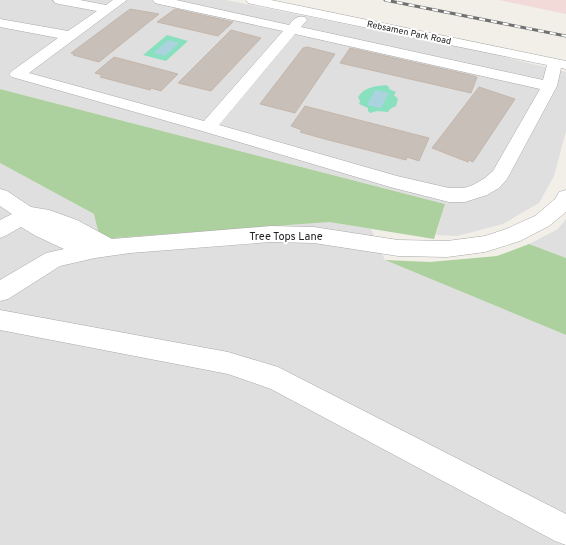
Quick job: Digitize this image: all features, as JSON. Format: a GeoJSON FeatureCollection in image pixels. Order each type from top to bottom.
{"type":"FeatureCollection","features":[{"type":"Feature","properties":{"kind":"street"},"geometry":{"type":"LineString","coordinates":[[59,0],[114,4]]}},
{"type":"Feature","properties":{"kind":"street"},"geometry":{"type":"LineString","coordinates":[[158,0],[549,86]]}},
{"type":"Feature","properties":{"kind":"street","name":"Rebsamen Park Road"},"geometry":{"type":"LineString","coordinates":[[252,0],[560,64]]}},
{"type":"Feature","properties":{"kind":"street"},"geometry":{"type":"LineString","coordinates":[[9,73],[70,36],[114,4]]}},
{"type":"Feature","properties":{"kind":"street"},"geometry":{"type":"LineString","coordinates":[[208,127],[307,11]]}},
{"type":"Feature","properties":{"kind":"street"},"geometry":{"type":"LineString","coordinates":[[0,23],[70,36]]}},
{"type":"Feature","properties":{"kind":"street"},"geometry":{"type":"LineString","coordinates":[[9,73],[208,127],[412,186],[449,195],[465,195],[480,190],[492,183],[500,175],[560,64]]}},
{"type":"Feature","properties":{"kind":"street"},"geometry":{"type":"LineString","coordinates":[[0,196],[27,214],[51,216],[77,228],[109,248]]}},
{"type":"Feature","properties":{"kind":"street","name":"Tree Tops Lane"},"geometry":{"type":"LineString","coordinates":[[0,292],[54,259],[87,251],[109,248],[271,234],[314,235],[398,248],[447,249],[485,244],[514,235],[542,221],[562,204],[566,197]]}},
{"type":"Feature","properties":{"kind":"street"},"geometry":{"type":"LineString","coordinates":[[0,230],[27,214]]}},
{"type":"Feature","properties":{"kind":"street"},"geometry":{"type":"LineString","coordinates":[[27,214],[29,224],[37,229],[64,239],[87,251]]}},
{"type":"Feature","properties":{"kind":"street"},"geometry":{"type":"LineString","coordinates":[[0,320],[228,363],[278,379],[566,530]]}},
{"type":"Feature","properties":{"kind":"shaded area"},"geometry":{"type":"Polygon","coordinates":[[[0,0],[226,0],[479,51],[566,72],[566,131],[554,176],[539,203],[503,224],[457,236],[436,235],[445,204],[0,89],[0,0]]]}},
{"type":"Feature","properties":{"kind":"shaded area"},"geometry":{"type":"Polygon","coordinates":[[[499,0],[566,0],[566,14],[499,0]]]}},
{"type":"Feature","properties":{"kind":"shaded area"},"geometry":{"type":"Polygon","coordinates":[[[0,163],[94,214],[329,222],[371,229],[385,260],[566,335],[566,545],[0,545],[0,163]]]}},
{"type":"Feature","properties":{"kind":"shaded area"},"geometry":{"type":"Polygon","coordinates":[[[566,219],[566,258],[529,244],[558,229],[566,219]]]}},
{"type":"Feature","properties":{"kind":"green space"},"geometry":{"type":"Polygon","coordinates":[[[167,35],[188,41],[166,61],[143,55],[167,35]]]}},
{"type":"Feature","properties":{"kind":"green space"},"geometry":{"type":"Polygon","coordinates":[[[386,85],[389,89],[396,92],[394,95],[398,99],[396,106],[388,112],[377,111],[370,113],[368,108],[359,104],[360,101],[358,97],[364,91],[370,88],[386,85]]]}},
{"type":"Feature","properties":{"kind":"green space"},"geometry":{"type":"Polygon","coordinates":[[[0,89],[445,204],[434,239],[329,222],[100,239],[94,214],[0,163],[0,89]]]}},
{"type":"Feature","properties":{"kind":"green space"},"geometry":{"type":"Polygon","coordinates":[[[529,244],[566,258],[566,335],[385,260],[430,262],[497,256],[529,244]]]}},
{"type":"Feature","properties":{"kind":"water"},"geometry":{"type":"Polygon","coordinates":[[[168,40],[179,43],[165,56],[154,53],[168,40]]]}},
{"type":"Feature","properties":{"kind":"water"},"geometry":{"type":"Polygon","coordinates":[[[375,90],[389,93],[381,108],[367,105],[375,90]]]}},
{"type":"Feature","properties":{"kind":"building"},"geometry":{"type":"Polygon","coordinates":[[[130,9],[159,14],[99,62],[73,55],[75,54],[71,53],[130,9]]]}},
{"type":"Feature","properties":{"kind":"building"},"geometry":{"type":"Polygon","coordinates":[[[175,9],[233,22],[218,36],[157,22],[175,9]]]}},
{"type":"Feature","properties":{"kind":"building"},"geometry":{"type":"Polygon","coordinates":[[[231,30],[261,38],[211,91],[178,83],[231,30]]]}},
{"type":"Feature","properties":{"kind":"building"},"geometry":{"type":"Polygon","coordinates":[[[307,47],[335,54],[295,113],[260,104],[303,48],[307,47]]]}},
{"type":"Feature","properties":{"kind":"building"},"geometry":{"type":"Polygon","coordinates":[[[350,48],[477,77],[471,93],[340,63],[350,48]]]}},
{"type":"Feature","properties":{"kind":"building"},"geometry":{"type":"Polygon","coordinates":[[[114,57],[178,74],[161,91],[151,88],[150,90],[100,77],[102,75],[95,73],[114,57]]]}},
{"type":"Feature","properties":{"kind":"building"},"geometry":{"type":"Polygon","coordinates":[[[479,87],[515,99],[473,162],[469,160],[468,162],[432,148],[479,87]]]}},
{"type":"Feature","properties":{"kind":"building"},"geometry":{"type":"Polygon","coordinates":[[[305,106],[429,138],[419,161],[407,157],[406,160],[300,132],[302,130],[291,126],[305,106]]]}},
{"type":"Feature","properties":{"kind":"railway"},"geometry":{"type":"LineString","coordinates":[[385,0],[566,36]]}}]}
